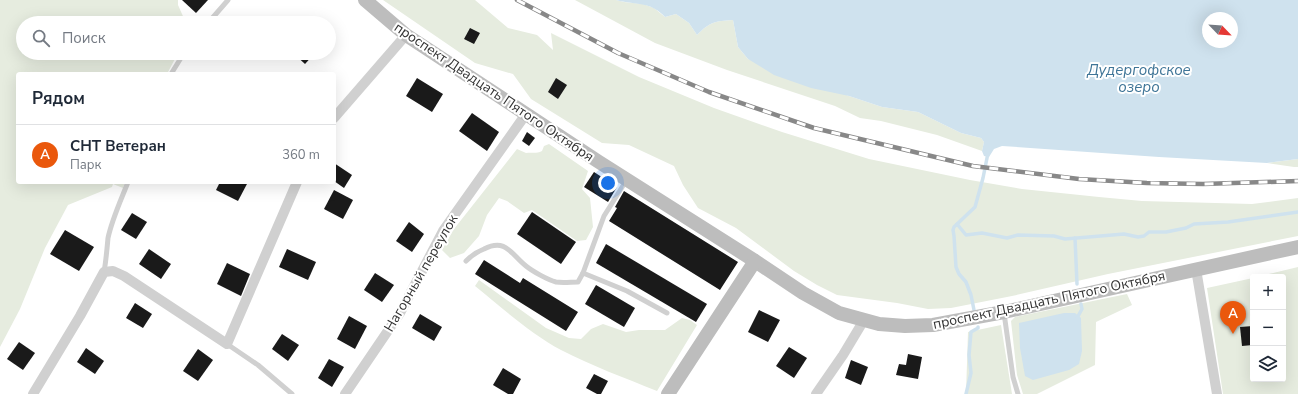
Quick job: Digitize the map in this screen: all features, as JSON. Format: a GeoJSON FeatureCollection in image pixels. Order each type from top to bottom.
{"type":"FeatureCollection","features":[{"type":"Feature","properties":{"kind":"street","name":"проспект Двадцать Пятого Октября"},"geometry":{"type":"LineString","coordinates":[[365,0],[406,35],[803,293],[839,313],[879,324],[933,325],[1004,312],[1298,247]]}},
{"type":"Feature","properties":{"kind":"street"},"geometry":{"type":"LineString","coordinates":[[336,116],[406,35]]}},
{"type":"Feature","properties":{"kind":"street","name":"Нагорный переулок"},"geometry":{"type":"LineString","coordinates":[[345,394],[400,313],[443,231],[526,114]]}},
{"type":"Feature","properties":{"kind":"street"},"geometry":{"type":"LineString","coordinates":[[33,394],[80,316],[104,272],[113,271],[124,276],[227,344],[296,184]]}},
{"type":"Feature","properties":{"kind":"street"},"geometry":{"type":"LineString","coordinates":[[668,394],[755,261]]}},
{"type":"Feature","properties":{"kind":"street"},"geometry":{"type":"LineString","coordinates":[[1196,269],[1216,394]]}},
{"type":"Feature","properties":{"kind":"street"},"geometry":{"type":"LineString","coordinates":[[816,394],[864,320]]}},
{"type":"Feature","properties":{"kind":"lane"},"geometry":{"type":"LineString","coordinates":[[214,16],[228,0]]}},
{"type":"Feature","properties":{"kind":"lane"},"geometry":{"type":"LineString","coordinates":[[172,72],[180,60]]}},
{"type":"Feature","properties":{"kind":"lane"},"geometry":{"type":"LineString","coordinates":[[466,261],[472,254],[492,245],[502,246],[512,252],[526,266],[556,282],[578,282],[583,273],[604,216],[627,180]]}},
{"type":"Feature","properties":{"kind":"lane"},"geometry":{"type":"LineString","coordinates":[[104,272],[108,238],[127,184]]}},
{"type":"Feature","properties":{"kind":"lane"},"geometry":{"type":"LineString","coordinates":[[583,273],[627,291],[667,313]]}},
{"type":"Feature","properties":{"kind":"lane"},"geometry":{"type":"LineString","coordinates":[[1004,312],[1013,377],[1018,394]]}},
{"type":"Feature","properties":{"kind":"lane"},"geometry":{"type":"LineString","coordinates":[[227,344],[258,365],[292,394]]}},
{"type":"Feature","properties":{"kind":"shaded area"},"geometry":{"type":"Polygon","coordinates":[[[0,0],[178,0],[178,5],[183,16],[16,16],[16,60],[174,60],[168,72],[16,72],[16,184],[113,184],[112,187],[68,205],[45,248],[20,309],[0,347],[0,0]]]}},
{"type":"Feature","properties":{"kind":"shaded area"},"geometry":{"type":"Polygon","coordinates":[[[383,0],[475,0],[508,28],[537,35],[553,50],[551,33],[639,77],[714,108],[782,132],[869,159],[1022,189],[1142,201],[1252,204],[1298,198],[1298,236],[1108,274],[951,308],[928,309],[897,303],[837,295],[794,271],[736,228],[698,208],[683,185],[674,166],[629,145],[602,143],[531,99],[513,74],[475,63],[383,0]]]}},
{"type":"Feature","properties":{"kind":"shaded area"},"geometry":{"type":"Polygon","coordinates":[[[575,0],[616,0],[643,4],[654,8],[665,17],[676,14],[689,23],[697,35],[713,23],[733,20],[738,47],[748,59],[882,107],[918,112],[961,133],[981,138],[984,142],[982,151],[937,135],[881,121],[860,118],[835,106],[727,70],[655,43],[575,0]]]}},
{"type":"Feature","properties":{"kind":"shaded area"},"geometry":{"type":"Polygon","coordinates":[[[549,144],[588,171],[582,189],[590,198],[593,227],[586,240],[577,241],[532,210],[524,213],[507,201],[499,198],[487,215],[479,236],[464,253],[450,258],[442,250],[454,229],[517,149],[526,153],[538,152],[542,151],[544,146],[549,144]]]}},
{"type":"Feature","properties":{"kind":"shaded area"},"geometry":{"type":"Polygon","coordinates":[[[1298,159],[1298,167],[1267,163],[1298,159]]]}},
{"type":"Feature","properties":{"kind":"shaded area"},"geometry":{"type":"Polygon","coordinates":[[[113,184],[124,184],[123,188],[113,184]]]}},
{"type":"Feature","properties":{"kind":"shaded area"},"geometry":{"type":"Polygon","coordinates":[[[1298,267],[1298,394],[1223,394],[1207,288],[1250,279],[1250,382],[1286,382],[1286,274],[1269,274],[1298,267]]]}},
{"type":"Feature","properties":{"kind":"shaded area"},"geometry":{"type":"Polygon","coordinates":[[[479,280],[546,328],[569,338],[581,339],[591,329],[603,324],[626,332],[639,330],[665,330],[682,318],[690,320],[697,325],[657,391],[609,372],[561,350],[538,336],[475,286],[479,280]]]}},
{"type":"Feature","properties":{"kind":"shaded area"},"geometry":{"type":"Polygon","coordinates":[[[1127,294],[1132,305],[1096,322],[1095,365],[1037,394],[1023,394],[1017,375],[1011,321],[1015,317],[1127,294]]]}},
{"type":"Feature","properties":{"kind":"shaded area"},"geometry":{"type":"Polygon","coordinates":[[[1001,325],[1012,394],[966,394],[968,332],[1001,325]]]}},
{"type":"Feature","properties":{"kind":"water","name":"Дудергофское озеро"},"geometry":{"type":"Polygon","coordinates":[[[616,0],[1298,0],[1298,159],[1267,163],[1002,146],[994,149],[989,157],[984,156],[982,151],[984,142],[981,138],[961,133],[918,112],[882,107],[849,96],[811,88],[774,75],[748,59],[738,47],[733,20],[713,23],[697,35],[689,23],[676,14],[665,17],[651,7],[616,0]]]}},
{"type":"Feature","properties":{"kind":"water"},"geometry":{"type":"Polygon","coordinates":[[[1064,313],[1075,313],[1081,318],[1082,351],[1079,364],[1069,370],[1033,380],[1025,376],[1020,348],[1019,323],[1064,313]]]}},
{"type":"Feature","properties":{"kind":"building"},"geometry":{"type":"Polygon","coordinates":[[[182,0],[208,0],[196,13],[182,0]]]}},
{"type":"Feature","properties":{"kind":"building"},"geometry":{"type":"Polygon","coordinates":[[[470,28],[480,33],[474,44],[464,39],[470,28]]]}},
{"type":"Feature","properties":{"kind":"building"},"geometry":{"type":"Polygon","coordinates":[[[301,60],[309,60],[305,64],[301,60]]]}},
{"type":"Feature","properties":{"kind":"building"},"geometry":{"type":"Polygon","coordinates":[[[417,78],[443,94],[432,112],[406,96],[417,78]]]}},
{"type":"Feature","properties":{"kind":"building"},"geometry":{"type":"Polygon","coordinates":[[[556,78],[567,85],[558,99],[548,92],[556,78]]]}},
{"type":"Feature","properties":{"kind":"building"},"geometry":{"type":"Polygon","coordinates":[[[472,113],[499,132],[487,151],[459,131],[472,113]]]}},
{"type":"Feature","properties":{"kind":"building"},"geometry":{"type":"Polygon","coordinates":[[[527,132],[535,138],[529,146],[522,141],[527,132]]]}},
{"type":"Feature","properties":{"kind":"building"},"geometry":{"type":"Polygon","coordinates":[[[336,164],[352,175],[344,188],[336,182],[336,164]]]}},
{"type":"Feature","properties":{"kind":"building"},"geometry":{"type":"Polygon","coordinates":[[[594,172],[617,187],[608,202],[584,187],[594,172]]]}},
{"type":"Feature","properties":{"kind":"building"},"geometry":{"type":"Polygon","coordinates":[[[219,184],[247,184],[238,201],[216,190],[219,184]]]}},
{"type":"Feature","properties":{"kind":"building"},"geometry":{"type":"Polygon","coordinates":[[[334,190],[353,200],[343,219],[324,209],[334,190]]]}},
{"type":"Feature","properties":{"kind":"building"},"geometry":{"type":"Polygon","coordinates":[[[624,191],[738,262],[720,290],[609,221],[617,208],[615,207],[624,191]]]}},
{"type":"Feature","properties":{"kind":"building"},"geometry":{"type":"Polygon","coordinates":[[[532,212],[576,242],[561,264],[517,234],[532,212]]]}},
{"type":"Feature","properties":{"kind":"building"},"geometry":{"type":"Polygon","coordinates":[[[132,213],[147,222],[136,239],[121,230],[132,213]]]}},
{"type":"Feature","properties":{"kind":"building"},"geometry":{"type":"Polygon","coordinates":[[[409,222],[424,234],[412,252],[396,241],[409,222]]]}},
{"type":"Feature","properties":{"kind":"building"},"geometry":{"type":"Polygon","coordinates":[[[65,230],[94,247],[79,271],[50,254],[65,230]]]}},
{"type":"Feature","properties":{"kind":"building"},"geometry":{"type":"Polygon","coordinates":[[[606,244],[707,304],[696,322],[596,263],[606,244]]]}},
{"type":"Feature","properties":{"kind":"building"},"geometry":{"type":"Polygon","coordinates":[[[149,249],[171,264],[161,279],[139,264],[149,249]]]}},
{"type":"Feature","properties":{"kind":"building"},"geometry":{"type":"Polygon","coordinates":[[[287,249],[316,262],[308,280],[279,267],[287,249]]]}},
{"type":"Feature","properties":{"kind":"building"},"geometry":{"type":"Polygon","coordinates":[[[484,260],[520,283],[523,278],[578,312],[566,331],[475,274],[484,260]]]}},
{"type":"Feature","properties":{"kind":"building"},"geometry":{"type":"Polygon","coordinates":[[[227,263],[250,274],[241,296],[217,284],[227,263]]]}},
{"type":"Feature","properties":{"kind":"building"},"geometry":{"type":"Polygon","coordinates":[[[375,273],[394,285],[382,302],[364,290],[375,273]]]}},
{"type":"Feature","properties":{"kind":"building"},"geometry":{"type":"Polygon","coordinates":[[[596,285],[635,308],[624,327],[585,304],[596,285]]]}},
{"type":"Feature","properties":{"kind":"building"},"geometry":{"type":"Polygon","coordinates":[[[135,303],[152,314],[143,328],[126,318],[135,303]]]}},
{"type":"Feature","properties":{"kind":"building"},"geometry":{"type":"Polygon","coordinates":[[[759,310],[780,320],[768,342],[748,332],[759,310]]]}},
{"type":"Feature","properties":{"kind":"building"},"geometry":{"type":"Polygon","coordinates":[[[420,314],[442,327],[434,341],[412,328],[420,314]]]}},
{"type":"Feature","properties":{"kind":"building"},"geometry":{"type":"Polygon","coordinates":[[[349,316],[367,326],[355,349],[337,339],[349,316]]]}},
{"type":"Feature","properties":{"kind":"building"},"geometry":{"type":"Polygon","coordinates":[[[1250,326],[1250,345],[1242,346],[1240,327],[1250,326]]]}},
{"type":"Feature","properties":{"kind":"building"},"geometry":{"type":"Polygon","coordinates":[[[282,334],[299,345],[288,361],[272,349],[282,334]]]}},
{"type":"Feature","properties":{"kind":"building"},"geometry":{"type":"Polygon","coordinates":[[[19,342],[35,353],[23,370],[7,359],[19,342]]]}},
{"type":"Feature","properties":{"kind":"building"},"geometry":{"type":"Polygon","coordinates":[[[789,347],[807,358],[794,378],[776,366],[789,347]]]}},
{"type":"Feature","properties":{"kind":"building"},"geometry":{"type":"Polygon","coordinates":[[[86,348],[104,361],[95,374],[77,362],[86,348]]]}},
{"type":"Feature","properties":{"kind":"building"},"geometry":{"type":"Polygon","coordinates":[[[198,349],[213,360],[198,381],[183,371],[198,349]]]}},
{"type":"Feature","properties":{"kind":"building"},"geometry":{"type":"Polygon","coordinates":[[[908,354],[922,357],[918,379],[896,375],[899,364],[906,365],[908,354]]]}},
{"type":"Feature","properties":{"kind":"building"},"geometry":{"type":"Polygon","coordinates":[[[329,359],[344,367],[332,387],[318,378],[329,359]]]}},
{"type":"Feature","properties":{"kind":"building"},"geometry":{"type":"Polygon","coordinates":[[[851,360],[868,367],[861,385],[845,378],[851,360]]]}},
{"type":"Feature","properties":{"kind":"building"},"geometry":{"type":"Polygon","coordinates":[[[503,368],[521,379],[513,394],[508,394],[493,385],[503,368]]]}},
{"type":"Feature","properties":{"kind":"building"},"geometry":{"type":"Polygon","coordinates":[[[594,374],[608,381],[601,394],[597,394],[586,388],[594,374]]]}},
{"type":"Feature","properties":{"kind":"waterway"},"geometry":{"type":"LineString","coordinates":[[974,310],[971,295],[966,282],[959,274],[956,267],[953,230],[954,227],[975,207],[988,153]]}},
{"type":"Feature","properties":{"kind":"waterway"},"geometry":{"type":"LineString","coordinates":[[957,224],[966,235],[982,233],[1007,238],[1018,235],[1054,236],[1065,239],[1124,234],[1138,237],[1144,236],[1149,232],[1166,232],[1186,228],[1194,224],[1228,222],[1298,212]]}},
{"type":"Feature","properties":{"kind":"waterway"},"geometry":{"type":"LineString","coordinates":[[1075,238],[1077,284]]}},
{"type":"Feature","properties":{"kind":"waterway"},"geometry":{"type":"LineString","coordinates":[[1077,318],[1082,309],[1081,304]]}},
{"type":"Feature","properties":{"kind":"waterway"},"geometry":{"type":"LineString","coordinates":[[966,394],[971,373],[969,355],[971,332],[978,327]]}},
{"type":"Feature","properties":{"kind":"railway"},"geometry":{"type":"LineString","coordinates":[[517,0],[618,53],[709,92],[814,128],[973,166],[1079,179],[1147,183],[1203,184],[1298,181]]}},
{"type":"Feature","properties":{"kind":"place","name":"СНТ Ветеран"},"geometry":{"type":"Point","coordinates":[1233,334]}}]}
